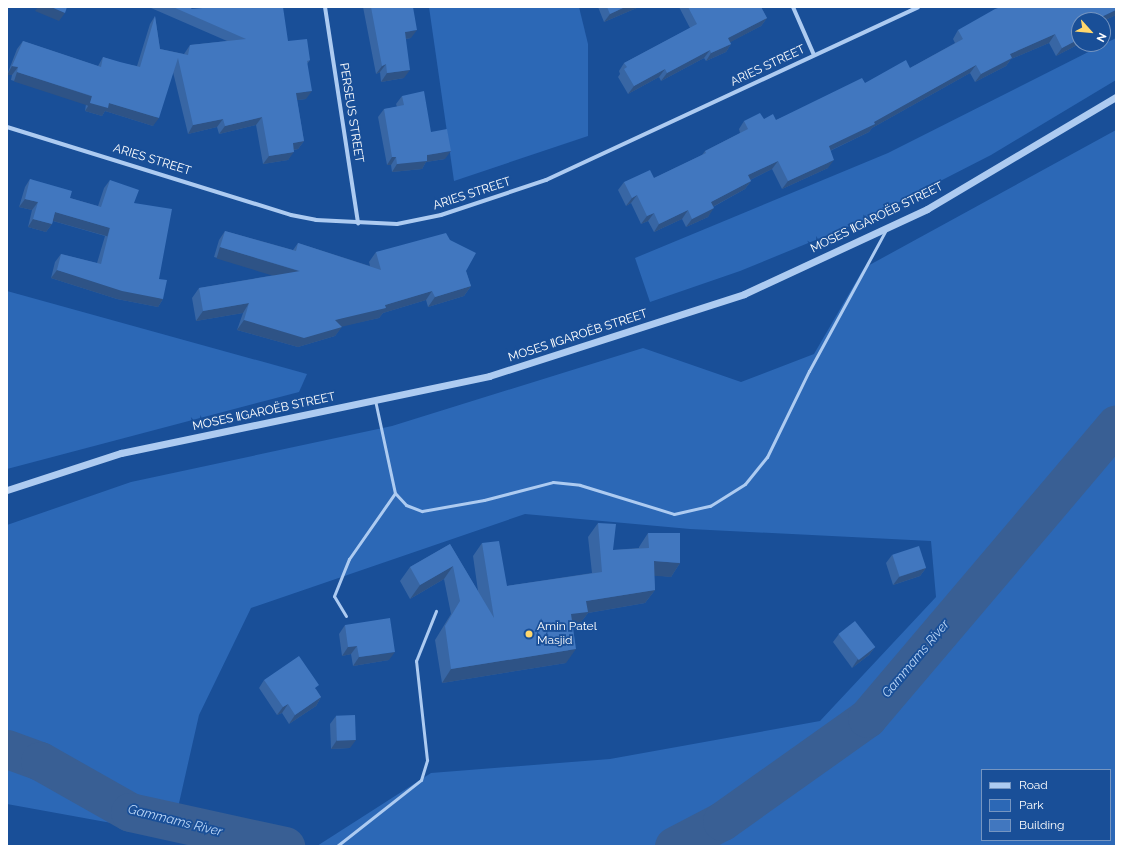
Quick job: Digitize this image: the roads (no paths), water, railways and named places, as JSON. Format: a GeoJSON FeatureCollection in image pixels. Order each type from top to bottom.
{"type":"FeatureCollection","features":[{"type":"Feature","properties":{"kind":"street","name":"PERSEUS STREET"},"geometry":{"type":"LineString","coordinates":[[325,7],[358,223]]}},
{"type":"Feature","properties":{"kind":"street"},"geometry":{"type":"LineString","coordinates":[[792,7],[814,55]]}},
{"type":"Feature","properties":{"kind":"street","name":"ARIES STREET"},"geometry":{"type":"LineString","coordinates":[[7,127],[291,215],[316,220],[397,224],[441,215],[546,180],[918,7]]}},
{"type":"Feature","properties":{"kind":"street","name":"MOSES ǁGAROËB STREET"},"geometry":{"type":"LineString","coordinates":[[7,490],[121,453],[489,376],[744,294],[927,209],[1116,97]]}},
{"type":"Feature","properties":{"kind":"lane"},"geometry":{"type":"LineString","coordinates":[[375,400],[395,493],[406,505],[422,511],[484,500],[553,482],[580,485],[674,514],[710,506],[745,484],[767,457],[809,371],[888,227]]}},
{"type":"Feature","properties":{"kind":"lane"},"geometry":{"type":"LineString","coordinates":[[346,616],[334,596],[348,559],[395,493]]}},
{"type":"Feature","properties":{"kind":"lane"},"geometry":{"type":"LineString","coordinates":[[337,846],[421,780],[427,760],[416,661],[436,611]]}},
{"type":"Feature","properties":{"kind":"waterway","name":"Gammams River"},"geometry":{"type":"LineString","coordinates":[[674,846],[722,821],[867,718],[1116,424]]}},
{"type":"Feature","properties":{"kind":"waterway","name":"Gammams River"},"geometry":{"type":"LineString","coordinates":[[7,749],[40,761],[130,812],[285,846]]}},
{"type":"Feature","properties":{"kind":"place","name":"Amin Patel Masjid"},"geometry":{"type":"Point","coordinates":[529,634]}}]}
